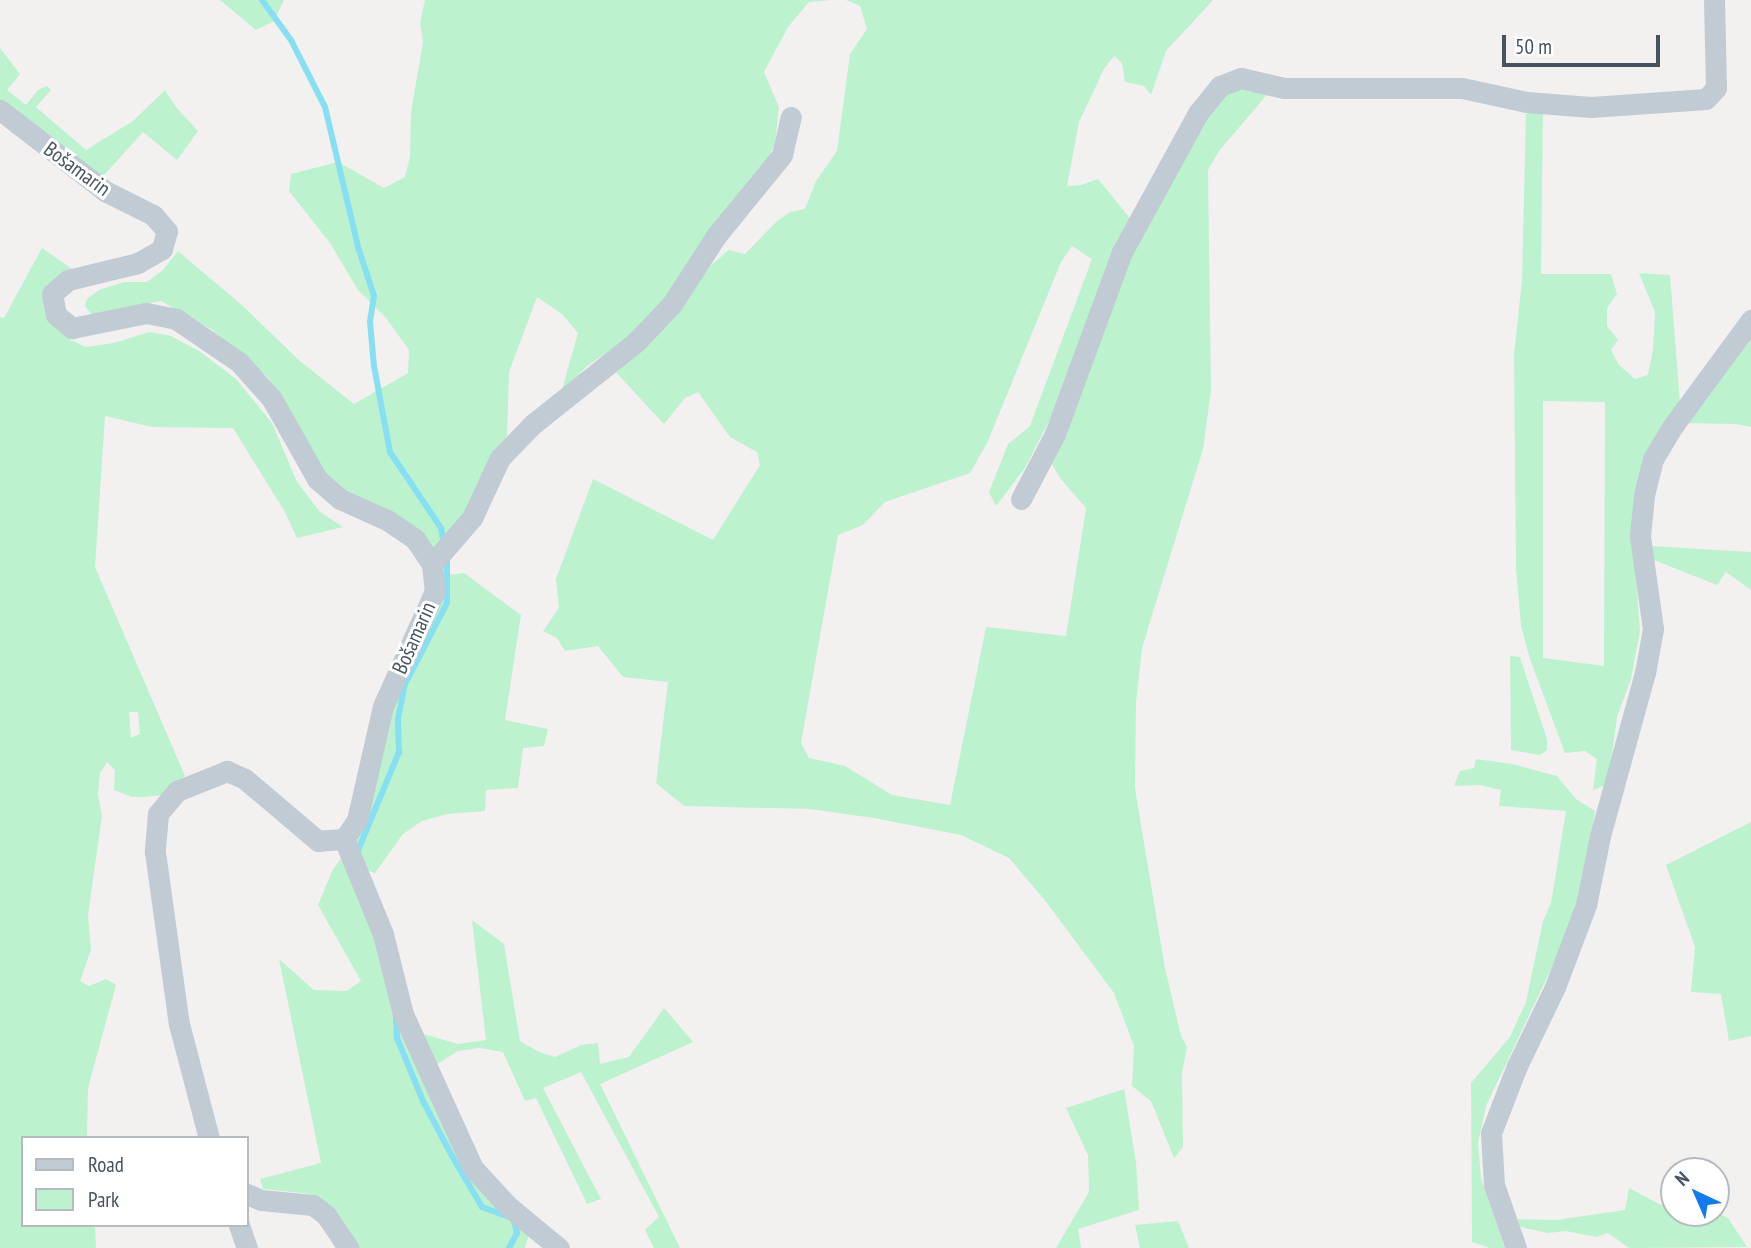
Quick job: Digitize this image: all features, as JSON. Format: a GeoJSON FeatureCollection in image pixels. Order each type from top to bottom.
{"type":"FeatureCollection","features":[{"type":"Feature","properties":{"kind":"street"},"geometry":{"type":"LineString","coordinates":[[1021,499],[1055,435],[1122,253],[1198,113],[1220,86],[1241,78],[1284,89],[1462,88],[1527,102],[1591,107],[1706,99],[1716,88],[1714,0]]}},
{"type":"Feature","properties":{"kind":"street","name":"Bošamarin"},"geometry":{"type":"LineString","coordinates":[[0,110],[105,191],[153,215],[167,231],[162,248],[138,263],[68,280],[52,294],[55,315],[72,328],[146,313],[176,318],[239,362],[272,399],[317,479],[340,499],[387,520],[415,539],[432,564],[435,591],[383,706],[357,820],[344,839]]}},
{"type":"Feature","properties":{"kind":"street"},"geometry":{"type":"LineString","coordinates":[[432,564],[472,518],[500,458],[533,424],[636,342],[672,304],[716,236],[782,155],[791,117]]}},
{"type":"Feature","properties":{"kind":"street"},"geometry":{"type":"LineString","coordinates":[[1516,1248],[1494,1185],[1492,1133],[1517,1066],[1555,986],[1587,905],[1600,836],[1645,673],[1653,629],[1640,536],[1644,495],[1654,460],[1673,426],[1751,320]]}},
{"type":"Feature","properties":{"kind":"street"},"geometry":{"type":"LineString","coordinates":[[208,1136],[179,1024],[155,852],[158,814],[177,791],[227,771],[245,779],[318,841],[344,839],[383,934],[403,1014],[473,1168],[508,1206],[559,1248]]}},
{"type":"Feature","properties":{"kind":"street"},"geometry":{"type":"LineString","coordinates":[[248,1194],[261,1200],[313,1205],[326,1214],[348,1248]]}},
{"type":"Feature","properties":{"kind":"street"},"geometry":{"type":"LineString","coordinates":[[240,1227],[247,1248]]}},
{"type":"Feature","properties":{"kind":"green space"},"geometry":{"type":"Polygon","coordinates":[[[220,0],[284,0],[274,21],[256,30],[220,0]]]}},
{"type":"Feature","properties":{"kind":"green space"},"geometry":{"type":"Polygon","coordinates":[[[425,0],[832,0],[809,2],[788,27],[764,72],[779,107],[775,144],[765,164],[670,301],[624,341],[587,366],[561,393],[578,333],[562,314],[537,297],[509,372],[507,435],[455,544],[443,556],[335,491],[268,377],[211,329],[161,301],[92,315],[85,306],[87,299],[99,290],[124,282],[147,282],[163,270],[178,251],[244,307],[301,362],[354,404],[408,373],[409,350],[386,318],[358,290],[330,243],[289,191],[291,174],[338,162],[384,188],[405,177],[410,157],[411,112],[423,42],[420,23],[425,0]]]}},
{"type":"Feature","properties":{"kind":"green space"},"geometry":{"type":"Polygon","coordinates":[[[846,0],[1213,0],[1166,51],[1151,95],[1144,86],[1125,82],[1122,63],[1114,56],[1104,69],[1079,122],[1067,186],[1081,185],[1098,179],[1133,222],[1059,402],[1025,468],[996,506],[989,492],[1008,444],[1030,426],[1092,259],[1072,246],[1061,262],[988,441],[970,473],[885,502],[863,525],[838,535],[801,743],[809,758],[845,766],[892,795],[950,805],[986,627],[1066,636],[1086,508],[1060,478],[1052,464],[1125,255],[1222,93],[1239,84],[1270,91],[1219,151],[1208,170],[1211,391],[1203,449],[1142,648],[1136,703],[1135,788],[1165,968],[1181,1036],[1187,1047],[1182,1073],[1183,1147],[1174,1158],[1151,1101],[1132,1086],[1134,1046],[1114,993],[1044,899],[1009,858],[961,835],[874,818],[810,809],[684,806],[656,783],[668,682],[623,677],[598,646],[565,651],[557,638],[543,631],[559,608],[556,579],[593,479],[713,540],[760,465],[757,452],[730,437],[698,392],[685,398],[664,424],[612,368],[697,277],[729,250],[745,254],[776,222],[790,212],[805,209],[816,181],[837,151],[850,54],[867,29],[860,6],[846,0]]]}},
{"type":"Feature","properties":{"kind":"green space"},"geometry":{"type":"Polygon","coordinates":[[[0,48],[20,74],[7,90],[26,105],[38,90],[47,86],[51,90],[36,107],[86,150],[133,121],[165,90],[198,131],[177,160],[143,132],[94,186],[0,104],[0,48]]]}},
{"type":"Feature","properties":{"kind":"green space"},"geometry":{"type":"Polygon","coordinates":[[[1543,110],[1541,274],[1611,274],[1617,294],[1607,308],[1607,326],[1618,340],[1611,350],[1619,365],[1635,379],[1648,375],[1653,350],[1655,312],[1639,273],[1670,275],[1680,403],[1634,548],[1640,631],[1631,679],[1617,717],[1608,784],[1593,790],[1597,759],[1585,751],[1565,753],[1530,659],[1521,626],[1516,568],[1514,355],[1522,280],[1526,114],[1543,110]],[[1543,401],[1543,658],[1604,666],[1605,402],[1543,401]]]}},
{"type":"Feature","properties":{"kind":"green space"},"geometry":{"type":"Polygon","coordinates":[[[42,248],[72,269],[54,282],[59,329],[71,340],[86,347],[114,343],[149,332],[171,336],[199,351],[236,379],[272,423],[297,482],[320,512],[343,527],[297,538],[285,512],[233,428],[152,427],[105,416],[95,567],[185,776],[161,795],[132,797],[114,790],[115,770],[107,762],[100,773],[98,795],[102,816],[88,915],[91,950],[80,981],[89,986],[106,979],[116,985],[88,1088],[87,1136],[21,1136],[21,1227],[95,1227],[96,1248],[0,1248],[0,317],[4,318],[42,248]],[[129,712],[131,738],[140,734],[138,712],[129,712]]]}},
{"type":"Feature","properties":{"kind":"green space"},"geometry":{"type":"Polygon","coordinates":[[[1751,337],[1751,427],[1736,424],[1683,423],[1751,337]]]}},
{"type":"Feature","properties":{"kind":"green space"},"geometry":{"type":"Polygon","coordinates":[[[1650,546],[1751,552],[1751,590],[1726,572],[1717,585],[1654,560],[1650,546]]]}},
{"type":"Feature","properties":{"kind":"green space"},"geometry":{"type":"Polygon","coordinates":[[[464,573],[521,615],[505,720],[548,729],[544,746],[523,748],[518,788],[486,790],[485,811],[447,814],[422,821],[403,834],[375,873],[366,870],[350,848],[358,839],[370,808],[391,700],[425,636],[446,575],[464,573]]]}},
{"type":"Feature","properties":{"kind":"green space"},"geometry":{"type":"Polygon","coordinates":[[[1510,656],[1520,657],[1547,739],[1547,750],[1540,755],[1511,750],[1510,656]]]}},
{"type":"Feature","properties":{"kind":"green space"},"geometry":{"type":"Polygon","coordinates":[[[1476,759],[1512,764],[1557,776],[1576,799],[1595,811],[1579,910],[1486,1106],[1478,1143],[1481,1178],[1505,1248],[1490,1248],[1472,1242],[1471,1083],[1510,1037],[1526,1002],[1543,921],[1551,903],[1566,811],[1499,806],[1501,790],[1480,785],[1454,786],[1460,771],[1474,768],[1476,759]]]}},
{"type":"Feature","properties":{"kind":"green space"},"geometry":{"type":"Polygon","coordinates":[[[1751,822],[1751,1036],[1729,1041],[1721,994],[1691,992],[1695,947],[1666,865],[1751,822]]]}},
{"type":"Feature","properties":{"kind":"green space"},"geometry":{"type":"Polygon","coordinates":[[[344,855],[368,908],[471,1169],[530,1232],[525,1248],[356,1248],[311,1194],[263,1189],[260,1179],[321,1163],[279,959],[314,990],[347,991],[361,981],[318,905],[333,869],[344,855]]]}},
{"type":"Feature","properties":{"kind":"green space"},"geometry":{"type":"Polygon","coordinates":[[[472,920],[504,944],[520,1041],[539,1052],[555,1057],[581,1045],[598,1043],[600,1064],[629,1057],[664,1008],[693,1042],[600,1084],[680,1248],[654,1248],[645,1230],[659,1217],[581,1072],[543,1088],[601,1199],[587,1204],[536,1098],[525,1101],[503,1052],[479,1048],[458,1051],[434,1066],[420,1033],[458,1044],[486,1040],[472,920]]]}},
{"type":"Feature","properties":{"kind":"green space"},"geometry":{"type":"Polygon","coordinates":[[[1124,1089],[1136,1162],[1139,1210],[1078,1229],[1081,1248],[1056,1248],[1089,1192],[1088,1155],[1066,1108],[1124,1089]]]}},
{"type":"Feature","properties":{"kind":"green space"},"geometry":{"type":"Polygon","coordinates":[[[1629,1188],[1660,1204],[1660,1227],[1730,1227],[1730,1221],[1747,1247],[1629,1248],[1608,1233],[1596,1237],[1566,1231],[1548,1233],[1512,1225],[1510,1219],[1556,1220],[1625,1210],[1629,1188]]]}},
{"type":"Feature","properties":{"kind":"green space"},"geometry":{"type":"Polygon","coordinates":[[[1178,1221],[1189,1248],[1140,1248],[1135,1225],[1178,1221]]]}},
{"type":"Feature","properties":{"kind":"waterway"},"geometry":{"type":"LineString","coordinates":[[262,0],[291,40],[325,107],[358,247],[374,296],[370,322],[374,366],[390,452],[441,528],[444,543]]}},
{"type":"Feature","properties":{"kind":"waterway"},"geometry":{"type":"LineString","coordinates":[[356,855],[399,752],[398,719],[405,684],[447,603],[447,557]]}},
{"type":"Feature","properties":{"kind":"waterway"},"geometry":{"type":"LineString","coordinates":[[396,1019],[397,1038],[423,1101],[452,1156],[482,1207],[513,1218],[517,1233],[509,1248]]}}]}
